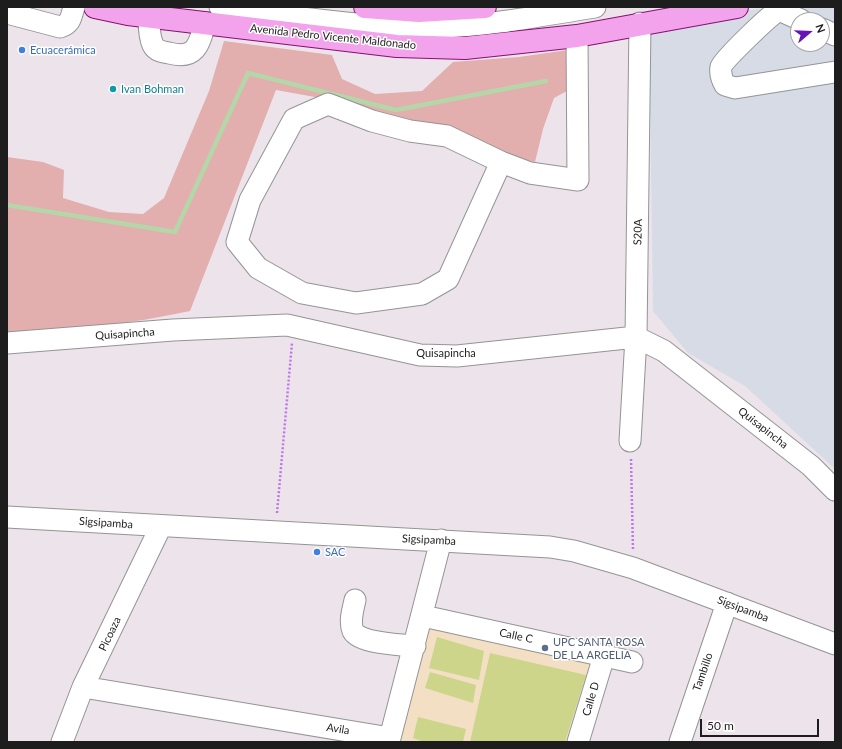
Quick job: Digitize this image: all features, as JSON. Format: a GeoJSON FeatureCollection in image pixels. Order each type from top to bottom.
{"type":"FeatureCollection","features":[{"type":"Feature","properties":{"kind":"main road","name":"Avenida Pedro Vicente Maldonado"},"geometry":{"type":"LineString","coordinates":[[95,7],[141,12],[205,23],[397,46],[465,48],[577,36],[640,23],[737,7]]}},
{"type":"Feature","properties":{"kind":"main road"},"geometry":{"type":"LineString","coordinates":[[369,7],[419,11],[485,7]]}},
{"type":"Feature","properties":{"kind":"street"},"geometry":{"type":"LineString","coordinates":[[7,13],[60,27],[66,25],[70,21],[74,7]]}},
{"type":"Feature","properties":{"kind":"street"},"geometry":{"type":"LineString","coordinates":[[220,7],[350,23],[438,27],[497,22],[595,7]]}},
{"type":"Feature","properties":{"kind":"street"},"geometry":{"type":"LineString","coordinates":[[205,23],[199,43],[193,51],[182,56],[160,51],[155,48],[152,44],[141,12],[379,38],[447,40],[511,37],[579,28],[684,7]]}},
{"type":"Feature","properties":{"kind":"street"},"geometry":{"type":"LineString","coordinates":[[790,14],[779,8],[729,55],[722,66],[721,73],[725,85],[735,88],[835,72]]}},
{"type":"Feature","properties":{"kind":"street","name":"S20A"},"geometry":{"type":"LineString","coordinates":[[630,441],[636,338],[640,23]]}},
{"type":"Feature","properties":{"kind":"street"},"geometry":{"type":"LineString","coordinates":[[500,162],[448,279],[422,294],[356,303],[302,293],[258,268],[237,242],[250,200],[294,119],[328,104],[372,121],[410,131],[448,136],[500,162],[530,173],[578,180],[577,36]]}},
{"type":"Feature","properties":{"kind":"street","name":"Quisapincha"},"geometry":{"type":"LineString","coordinates":[[7,343],[173,330],[287,326],[420,355],[457,356],[636,338],[664,351],[811,466],[835,490]]}},
{"type":"Feature","properties":{"kind":"street","name":"Sigsipamba"},"geometry":{"type":"LineString","coordinates":[[7,517],[550,547],[574,551],[633,568],[835,644]]}},
{"type":"Feature","properties":{"kind":"street","name":"Picoaza"},"geometry":{"type":"LineString","coordinates":[[62,742],[83,687],[160,526]]}},
{"type":"Feature","properties":{"kind":"street","name":"Avila"},"geometry":{"type":"LineString","coordinates":[[83,687],[390,738],[423,616],[441,540]]}},
{"type":"Feature","properties":{"kind":"street"},"geometry":{"type":"LineString","coordinates":[[355,600],[351,620],[353,631],[360,638],[415,646]]}},
{"type":"Feature","properties":{"kind":"street","name":"Tambillo"},"geometry":{"type":"LineString","coordinates":[[680,742],[727,603]]}},
{"type":"Feature","properties":{"kind":"street","name":"Calle C"},"geometry":{"type":"LineString","coordinates":[[423,616],[632,662]]}},
{"type":"Feature","properties":{"kind":"street","name":"Calle D"},"geometry":{"type":"LineString","coordinates":[[578,742],[604,656]]}},
{"type":"Feature","properties":{"kind":"path"},"geometry":{"type":"LineString","coordinates":[[275,532],[294,327]]}},
{"type":"Feature","properties":{"kind":"path"},"geometry":{"type":"LineString","coordinates":[[630,441],[633,568]]}},
{"type":"Feature","properties":{"kind":"shaded area"},"geometry":{"type":"Polygon","coordinates":[[[780,7],[835,7],[835,469],[745,386],[688,353],[653,311],[649,21],[780,7]]]}},
{"type":"Feature","properties":{"kind":"shaded area"},"geometry":{"type":"Polygon","coordinates":[[[224,41],[332,55],[342,79],[375,94],[422,91],[453,62],[519,57],[568,50],[567,91],[554,98],[543,129],[535,162],[518,159],[441,124],[382,117],[326,99],[276,90],[190,311],[145,320],[99,326],[7,332],[7,157],[43,162],[64,170],[63,198],[109,212],[143,214],[164,198],[209,91],[224,41]]]}},
{"type":"Feature","properties":{"kind":"shaded area"},"geometry":{"type":"Polygon","coordinates":[[[426,621],[596,660],[573,742],[394,742],[426,621]]]}},
{"type":"Feature","properties":{"kind":"green space"},"geometry":{"type":"Polygon","coordinates":[[[437,637],[484,651],[479,680],[429,668],[437,637]]]}},
{"type":"Feature","properties":{"kind":"green space"},"geometry":{"type":"Polygon","coordinates":[[[490,653],[586,675],[565,742],[470,742],[490,653]]]}},
{"type":"Feature","properties":{"kind":"green space"},"geometry":{"type":"Polygon","coordinates":[[[430,672],[476,685],[473,703],[425,688],[430,672]]]}},
{"type":"Feature","properties":{"kind":"green space"},"geometry":{"type":"Polygon","coordinates":[[[418,717],[466,729],[463,742],[424,742],[413,738],[418,717]]]}},
{"type":"Feature","properties":{"kind":"waterway"},"geometry":{"type":"LineString","coordinates":[[7,205],[175,232],[248,73],[396,110],[546,81]]}},
{"type":"Feature","properties":{"kind":"place","name":"Ecuacerámica"},"geometry":{"type":"Point","coordinates":[22,50]}},
{"type":"Feature","properties":{"kind":"place","name":"Ivan Bohman"},"geometry":{"type":"Point","coordinates":[113,89]}},
{"type":"Feature","properties":{"kind":"place","name":"SAC"},"geometry":{"type":"Point","coordinates":[317,552]}},
{"type":"Feature","properties":{"kind":"place","name":"UPC SANTA ROSA DE LA ARGELIA"},"geometry":{"type":"Point","coordinates":[545,648]}}]}
